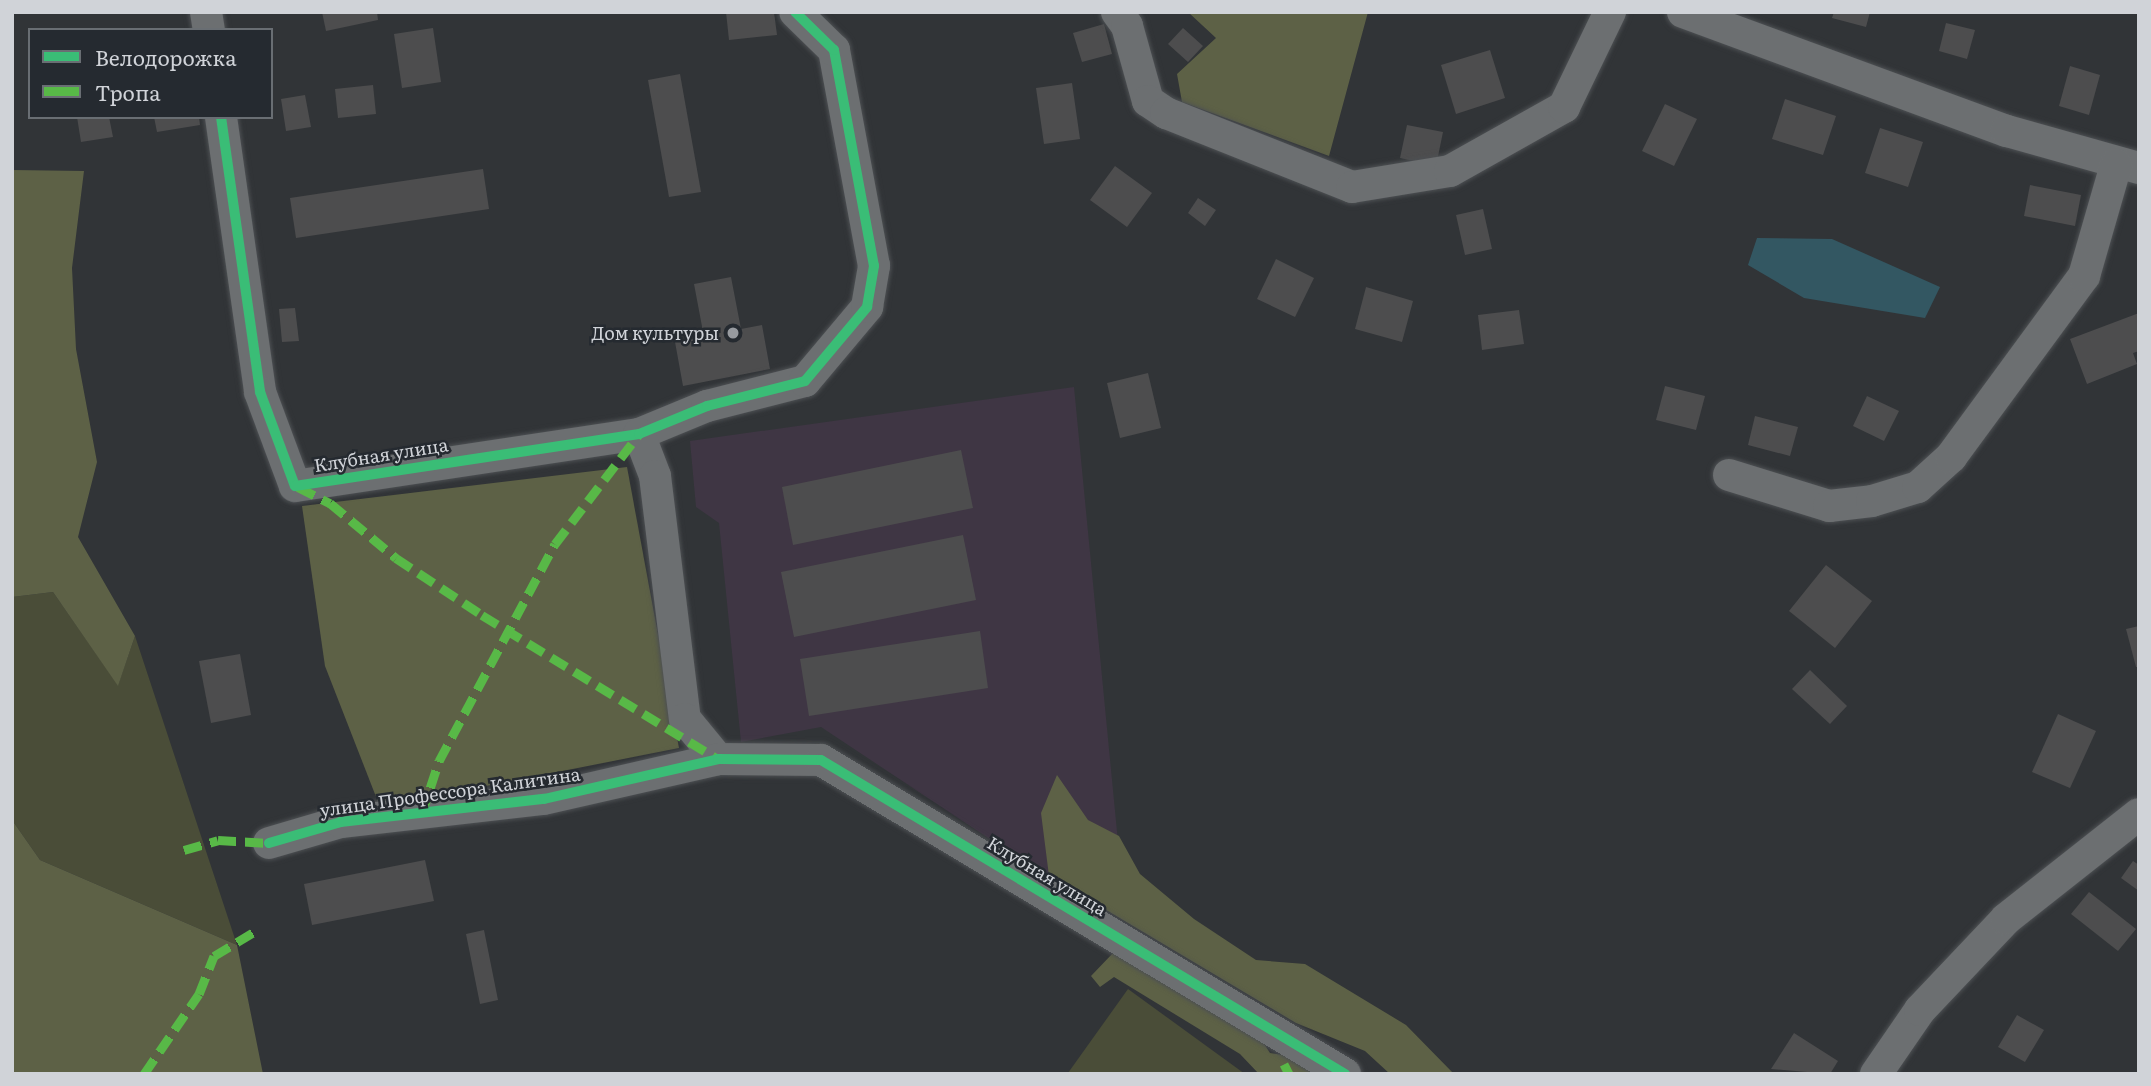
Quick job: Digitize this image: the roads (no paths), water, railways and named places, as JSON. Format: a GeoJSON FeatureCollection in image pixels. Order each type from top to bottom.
{"type":"FeatureCollection","features":[{"type":"Feature","properties":{"kind":"street"},"geometry":{"type":"LineString","coordinates":[[718,759],[685,719],[655,476],[639,434],[707,406],[805,381],[867,307],[874,266],[834,50],[795,12]]}},
{"type":"Feature","properties":{"kind":"street"},"geometry":{"type":"LineString","coordinates":[[1117,12],[1127,26],[1148,101],[1166,113],[1352,187],[1450,171],[1564,107],[1609,12]]}},
{"type":"Feature","properties":{"kind":"street"},"geometry":{"type":"LineString","coordinates":[[1683,12],[2007,131],[2127,167],[2084,276],[1951,457],[1918,487],[1872,502],[1829,506],[1730,475]]}},
{"type":"Feature","properties":{"kind":"street","name":"Клубная улица"},"geometry":{"type":"LineString","coordinates":[[221,119],[260,392],[295,486],[639,434]]}},
{"type":"Feature","properties":{"kind":"street","name":"Клубная улица"},"geometry":{"type":"LineString","coordinates":[[718,759],[821,760],[1345,1074]]}},
{"type":"Feature","properties":{"kind":"street","name":"улица Профессора Калитина"},"geometry":{"type":"LineString","coordinates":[[269,843],[341,822],[544,799],[718,759]]}},
{"type":"Feature","properties":{"kind":"street"},"geometry":{"type":"LineString","coordinates":[[1876,1074],[1920,1010],[2006,919],[2139,814]]}},
{"type":"Feature","properties":{"kind":"water"},"geometry":{"type":"Polygon","coordinates":[[[1757,238],[1832,239],[1940,287],[1925,318],[1804,298],[1748,265],[1757,238]]]}},
{"type":"Feature","properties":{"kind":"place","name":"Дом культуры"},"geometry":{"type":"Point","coordinates":[733,333]}}]}
